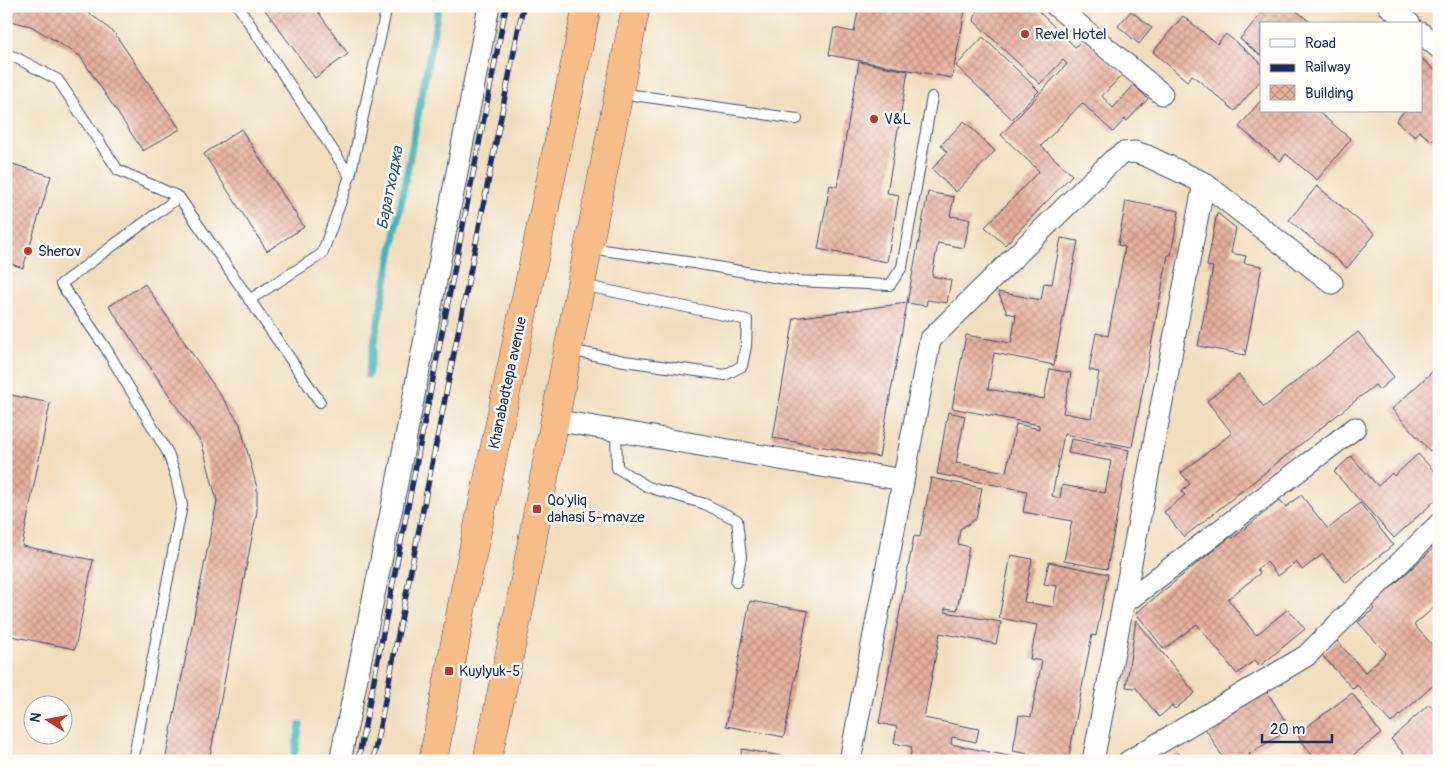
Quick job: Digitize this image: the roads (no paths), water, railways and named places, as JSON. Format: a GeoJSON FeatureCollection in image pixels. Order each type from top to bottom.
{"type":"FeatureCollection","features":[{"type":"Feature","properties":{"kind":"highway","name":"Khanabadtepa avenue"},"geometry":{"type":"LineString","coordinates":[[433,761],[465,589],[587,6]]}},
{"type":"Feature","properties":{"kind":"highway"},"geometry":{"type":"LineString","coordinates":[[491,760],[554,420],[636,6]]}},
{"type":"Feature","properties":{"kind":"street"},"geometry":{"type":"LineString","coordinates":[[340,761],[400,473],[489,6]]}},
{"type":"Feature","properties":{"kind":"street"},"geometry":{"type":"LineString","coordinates":[[1056,6],[1162,94]]}},
{"type":"Feature","properties":{"kind":"street"},"geometry":{"type":"LineString","coordinates":[[1388,6],[1408,22]]}},
{"type":"Feature","properties":{"kind":"street"},"geometry":{"type":"LineString","coordinates":[[1422,34],[1439,48]]}},
{"type":"Feature","properties":{"kind":"street"},"geometry":{"type":"LineString","coordinates":[[850,761],[930,340],[1106,167],[1123,153],[1135,152],[1147,156],[1204,183],[1332,283]]}},
{"type":"Feature","properties":{"kind":"street"},"geometry":{"type":"LineString","coordinates":[[1093,761],[1204,183]]}},
{"type":"Feature","properties":{"kind":"street"},"geometry":{"type":"LineString","coordinates":[[554,420],[903,480]]}},
{"type":"Feature","properties":{"kind":"street"},"geometry":{"type":"LineString","coordinates":[[1123,604],[1355,428]]}},
{"type":"Feature","properties":{"kind":"street"},"geometry":{"type":"LineString","coordinates":[[1129,761],[1306,656],[1439,524]]}},
{"type":"Feature","properties":{"kind":"lane"},"geometry":{"type":"LineString","coordinates":[[238,6],[350,176]]}},
{"type":"Feature","properties":{"kind":"lane"},"geometry":{"type":"LineString","coordinates":[[249,300],[322,254],[350,176],[387,6]]}},
{"type":"Feature","properties":{"kind":"lane"},"geometry":{"type":"LineString","coordinates":[[6,55],[15,57],[58,80],[118,170],[179,197],[320,402]]}},
{"type":"Feature","properties":{"kind":"lane"},"geometry":{"type":"LineString","coordinates":[[619,93],[797,119]]}},
{"type":"Feature","properties":{"kind":"lane"},"geometry":{"type":"LineString","coordinates":[[588,248],[694,263],[796,281],[890,285],[902,267],[932,97]]}},
{"type":"Feature","properties":{"kind":"lane"},"geometry":{"type":"LineString","coordinates":[[134,761],[182,505],[168,453],[104,346],[61,284],[179,197]]}},
{"type":"Feature","properties":{"kind":"lane"},"geometry":{"type":"LineString","coordinates":[[568,350],[624,361],[726,375],[742,366],[746,346],[747,320],[581,285]]}},
{"type":"Feature","properties":{"kind":"lane"},"geometry":{"type":"LineString","coordinates":[[616,431],[617,468],[648,487],[705,504],[737,520],[741,557],[736,582]]}},
{"type":"Feature","properties":{"kind":"waterway","name":"Баратходжа"},"geometry":{"type":"LineString","coordinates":[[368,375],[439,6]]}},
{"type":"Feature","properties":{"kind":"waterway","name":"Баратходжа"},"geometry":{"type":"LineString","coordinates":[[293,761],[300,725]]}},
{"type":"Feature","properties":{"kind":"railway"},"geometry":{"type":"LineString","coordinates":[[358,761],[506,6]]}},
{"type":"Feature","properties":{"kind":"railway"},"geometry":{"type":"LineString","coordinates":[[373,761],[523,6]]}},
{"type":"Feature","properties":{"kind":"place","name":"Revel Hotel"},"geometry":{"type":"Point","coordinates":[1025,34]}},
{"type":"Feature","properties":{"kind":"place","name":"V&L"},"geometry":{"type":"Point","coordinates":[874,119]}},
{"type":"Feature","properties":{"kind":"place","name":"Sherov"},"geometry":{"type":"Point","coordinates":[28,251]}},
{"type":"Feature","properties":{"kind":"place","name":"Qo'yliq dahasi 5-mavze"},"geometry":{"type":"Point","coordinates":[537,509]}},
{"type":"Feature","properties":{"kind":"place","name":"Kuylyuk-5"},"geometry":{"type":"Point","coordinates":[449,671]}}]}
